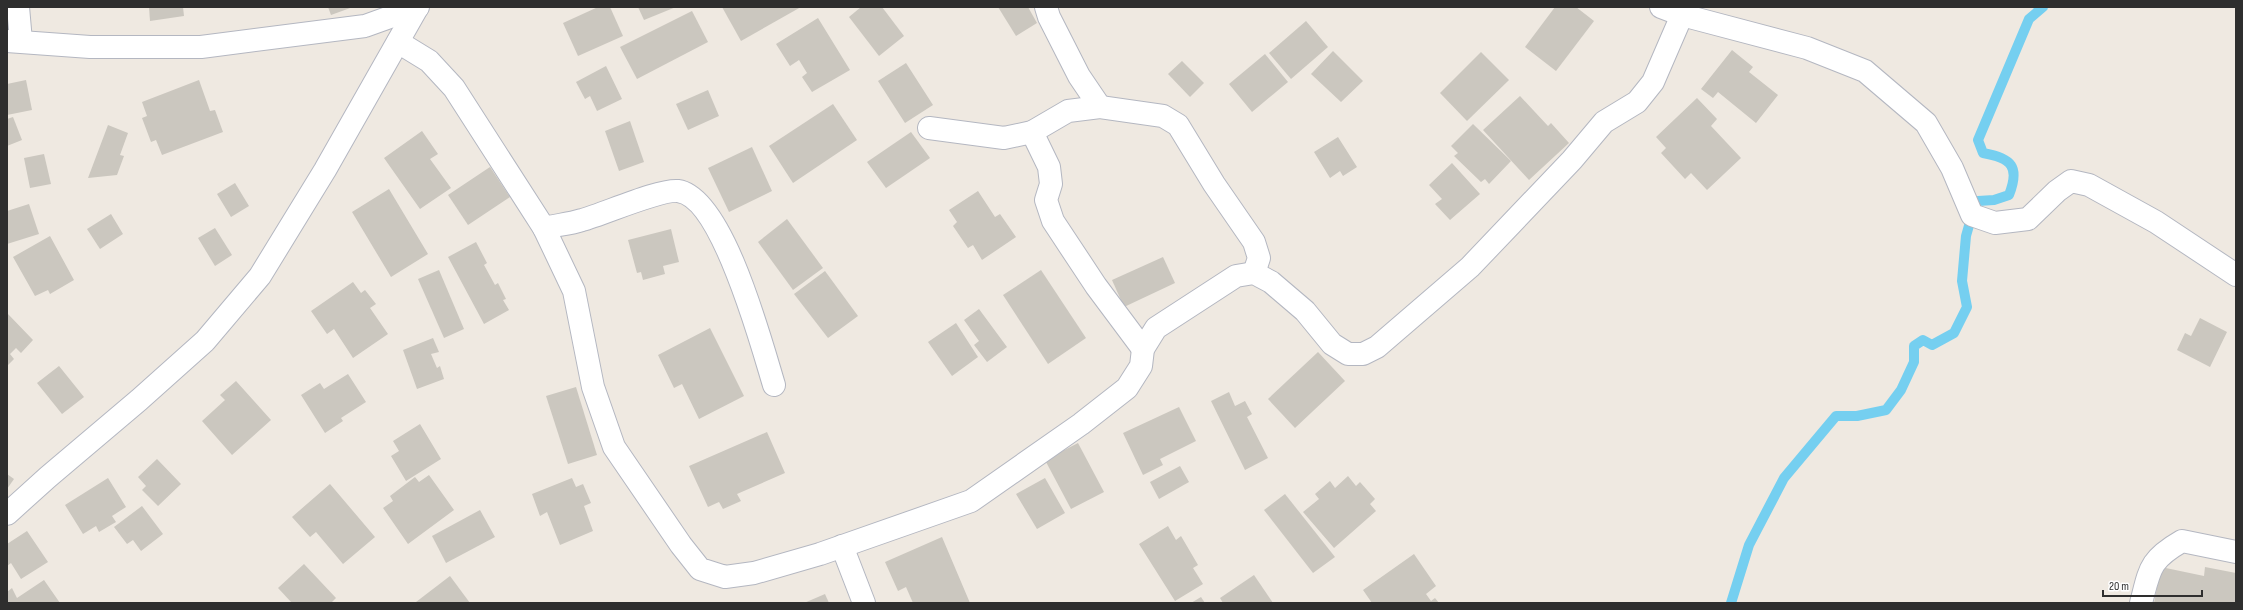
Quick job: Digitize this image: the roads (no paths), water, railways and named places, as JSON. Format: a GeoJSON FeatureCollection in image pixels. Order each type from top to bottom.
{"type":"FeatureCollection","features":[{"type":"Feature","properties":{"kind":"street"},"geometry":{"type":"LineString","coordinates":[[18,7],[14,41],[90,47],[201,47],[365,26],[418,8]]}},
{"type":"Feature","properties":{"kind":"street"},"geometry":{"type":"LineString","coordinates":[[1046,7],[1049,17],[1079,76],[1100,107]]}},
{"type":"Feature","properties":{"kind":"street"},"geometry":{"type":"LineString","coordinates":[[1661,7],[1682,15],[1807,48],[1865,72],[1926,123],[1952,168],[1972,215],[1995,223],[2028,219],[2057,191],[2071,181],[2089,185],[2156,222],[2236,275]]}},
{"type":"Feature","properties":{"kind":"street"},"geometry":{"type":"LineString","coordinates":[[7,514],[205,341],[260,276],[325,170],[418,8]]}},
{"type":"Feature","properties":{"kind":"street"},"geometry":{"type":"LineString","coordinates":[[398,42],[429,61],[454,88],[544,228],[574,291],[593,387],[614,447],[681,545],[700,569],[725,577],[754,573],[842,546],[971,501],[1081,424],[1127,388],[1141,366],[1143,349],[1156,328],[1236,276],[1254,273],[1270,282],[1299,306],[1332,344],[1348,354],[1363,354],[1377,347],[1470,268],[1572,160],[1604,122],[1637,102],[1652,82],[1682,15]]}},
{"type":"Feature","properties":{"kind":"street"},"geometry":{"type":"LineString","coordinates":[[929,128],[1004,138],[1032,132],[1068,111],[1100,107],[1163,116],[1178,125],[1214,184],[1254,242],[1259,258],[1254,273]]}},
{"type":"Feature","properties":{"kind":"street"},"geometry":{"type":"LineString","coordinates":[[1032,132],[1049,167],[1051,184],[1046,200],[1053,221],[1096,286],[1143,349]]}},
{"type":"Feature","properties":{"kind":"street"},"geometry":{"type":"LineString","coordinates":[[544,228],[582,220],[662,193],[678,191],[695,198],[708,214],[740,274],[774,385]]}},
{"type":"Feature","properties":{"kind":"street"},"geometry":{"type":"LineString","coordinates":[[2141,603],[2150,568],[2164,551],[2182,541],[2236,552]]}},
{"type":"Feature","properties":{"kind":"street"},"geometry":{"type":"LineString","coordinates":[[842,546],[864,603]]}},
{"type":"Feature","properties":{"kind":"waterway"},"geometry":{"type":"LineString","coordinates":[[1731,603],[1749,545],[1784,478],[1836,416],[1857,416],[1886,410],[1901,390],[1914,362],[1914,346],[1923,340],[1932,345],[1954,333],[1967,307],[1962,281],[1966,236],[1972,215],[1978,201],[1994,200],[2009,195],[2014,177],[2011,165],[2001,158],[1983,153],[1978,140],[2029,19],[2043,7]]}}]}
